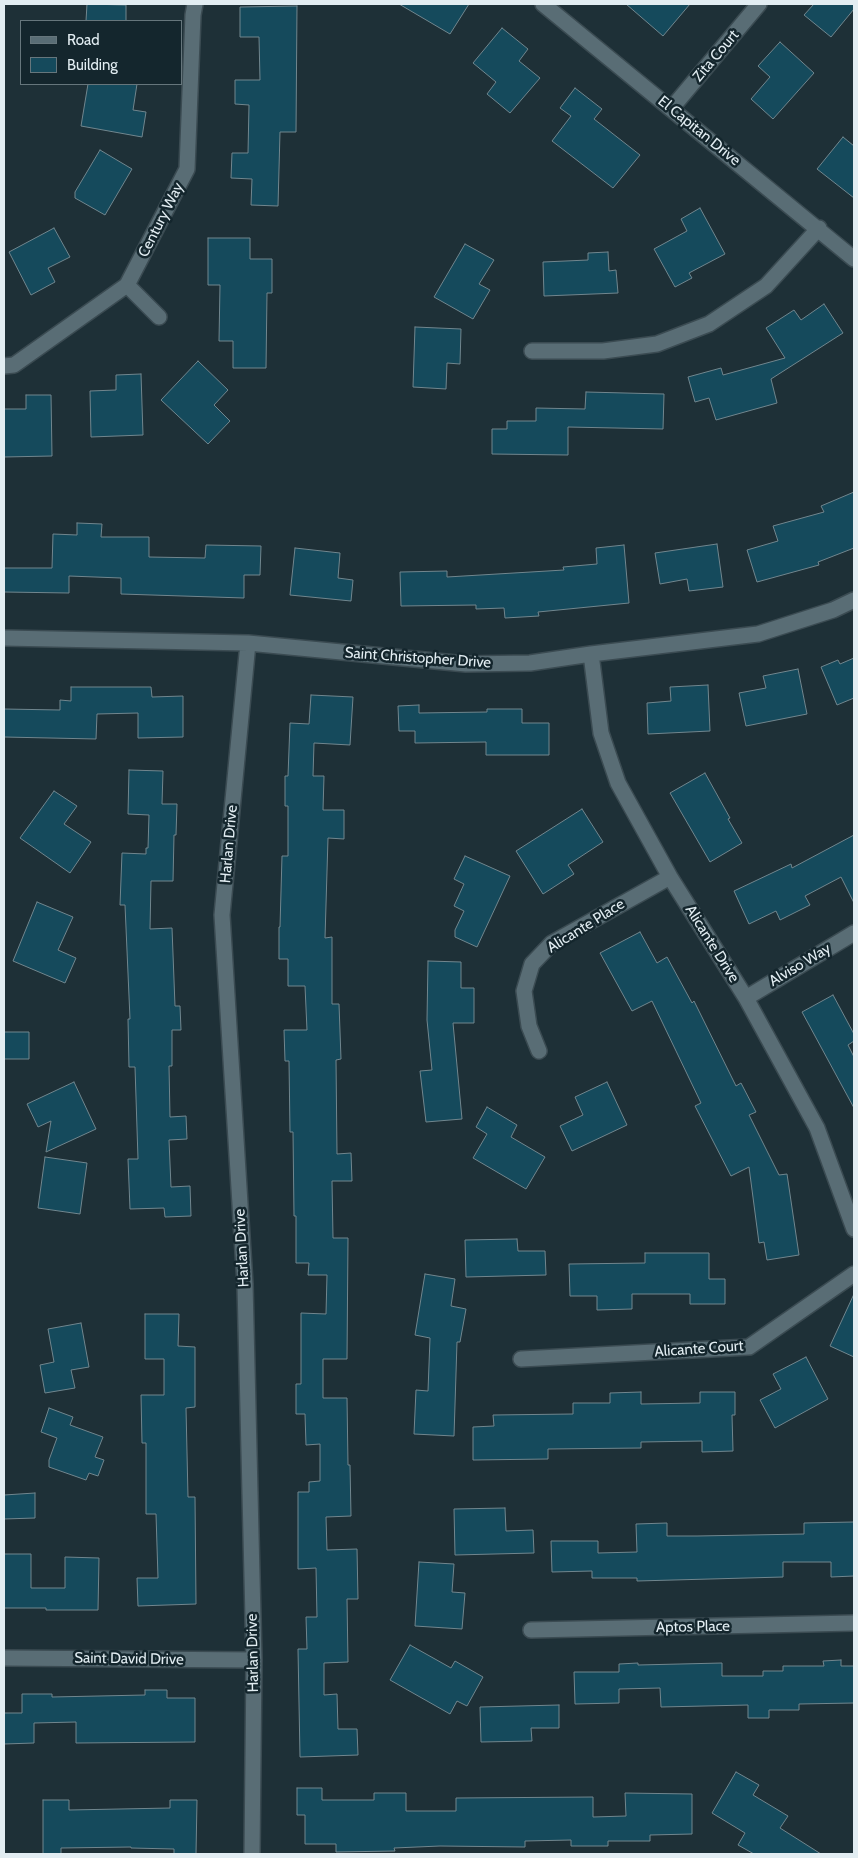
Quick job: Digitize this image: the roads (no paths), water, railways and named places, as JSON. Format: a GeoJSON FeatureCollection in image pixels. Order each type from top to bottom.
{"type":"FeatureCollection","features":[{"type":"Feature","properties":{"kind":"street","name":"Century Way"},"geometry":{"type":"LineString","coordinates":[[4,366],[14,365],[127,285],[186,169],[195,4]]}},
{"type":"Feature","properties":{"kind":"street","name":"El Capitan Drive"},"geometry":{"type":"LineString","coordinates":[[543,4],[819,228],[854,259]]}},
{"type":"Feature","properties":{"kind":"street","name":"Zita Court"},"geometry":{"type":"LineString","coordinates":[[672,109],[759,4]]}},
{"type":"Feature","properties":{"kind":"street"},"geometry":{"type":"LineString","coordinates":[[532,351],[603,351],[657,344],[709,324],[766,286],[819,228]]}},
{"type":"Feature","properties":{"kind":"street"},"geometry":{"type":"LineString","coordinates":[[127,285],[159,317]]}},
{"type":"Feature","properties":{"kind":"street","name":"Saint Christopher Drive"},"geometry":{"type":"LineString","coordinates":[[4,638],[248,643],[466,664],[530,663],[758,634],[833,610],[854,600]]}},
{"type":"Feature","properties":{"kind":"street","name":"Harlan Drive"},"geometry":{"type":"LineString","coordinates":[[248,643],[222,915],[245,1284],[254,1660],[252,1854]]}},
{"type":"Feature","properties":{"kind":"street","name":"Alicante Drive"},"geometry":{"type":"LineString","coordinates":[[590,654],[601,733],[618,783],[670,876],[746,998],[817,1128],[854,1229]]}},
{"type":"Feature","properties":{"kind":"street","name":"Alicante Place"},"geometry":{"type":"LineString","coordinates":[[539,1051],[529,1026],[524,991],[532,964],[552,943],[670,876]]}},
{"type":"Feature","properties":{"kind":"street","name":"Alviso Way"},"geometry":{"type":"LineString","coordinates":[[746,998],[854,933]]}},
{"type":"Feature","properties":{"kind":"street","name":"Alicante Court"},"geometry":{"type":"LineString","coordinates":[[521,1359],[749,1347],[854,1274]]}},
{"type":"Feature","properties":{"kind":"street","name":"Aptos Place"},"geometry":{"type":"LineString","coordinates":[[531,1630],[854,1623]]}},
{"type":"Feature","properties":{"kind":"street","name":"Saint David Drive"},"geometry":{"type":"LineString","coordinates":[[4,1658],[254,1660]]}}]}
